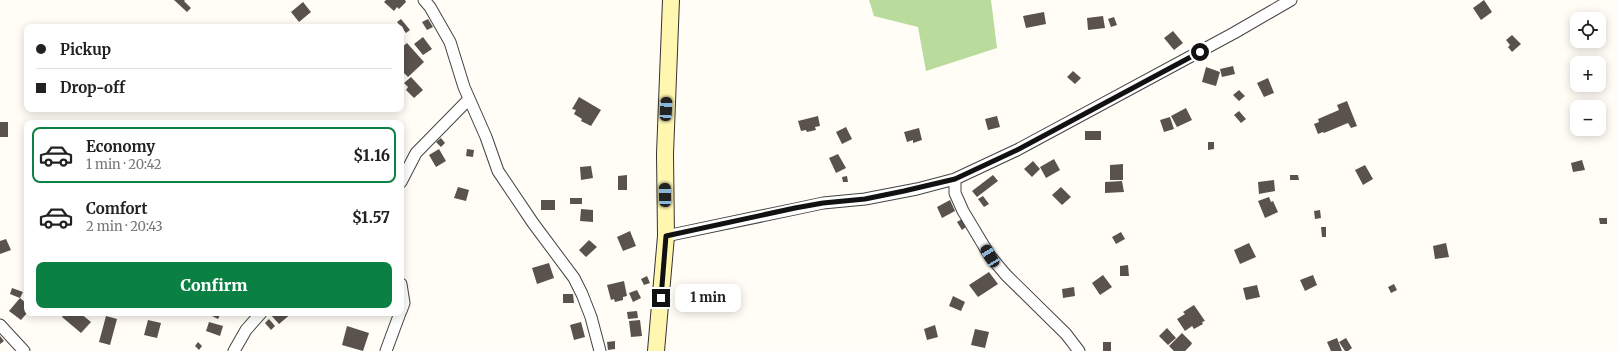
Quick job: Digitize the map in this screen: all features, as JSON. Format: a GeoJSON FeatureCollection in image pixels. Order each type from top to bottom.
{"type":"FeatureCollection","features":[{"type":"Feature","properties":{"kind":"street"},"geometry":{"type":"LineString","coordinates":[[424,0],[430,7],[450,42],[469,98],[486,137],[498,171],[533,223],[574,278],[591,318],[600,351]]}},
{"type":"Feature","properties":{"kind":"street"},"geometry":{"type":"LineString","coordinates":[[656,351],[666,236],[664,154],[671,0]]}},
{"type":"Feature","properties":{"kind":"street"},"geometry":{"type":"LineString","coordinates":[[666,236],[795,208],[823,203],[865,199],[955,179],[1017,150],[1227,37],[1291,0]]}},
{"type":"Feature","properties":{"kind":"street"},"geometry":{"type":"LineString","coordinates":[[404,176],[416,153],[469,98]]}},
{"type":"Feature","properties":{"kind":"street"},"geometry":{"type":"LineString","coordinates":[[955,179],[955,193],[963,211],[990,256],[1066,334],[1079,351]]}},
{"type":"Feature","properties":{"kind":"street"},"geometry":{"type":"LineString","coordinates":[[234,351],[246,330],[258,316]]}},
{"type":"Feature","properties":{"kind":"street"},"geometry":{"type":"LineString","coordinates":[[386,351],[399,316]]}},
{"type":"Feature","properties":{"kind":"street"},"geometry":{"type":"LineString","coordinates":[[0,325],[24,351]]}},
{"type":"Feature","properties":{"kind":"green space"},"geometry":{"type":"Polygon","coordinates":[[[869,0],[991,0],[997,48],[926,71],[918,27],[874,16],[869,0]]]}},
{"type":"Feature","properties":{"kind":"building"},"geometry":{"type":"Polygon","coordinates":[[[174,0],[185,0],[184,1],[191,8],[187,12],[174,0]]]}},
{"type":"Feature","properties":{"kind":"building"},"geometry":{"type":"Polygon","coordinates":[[[386,0],[405,0],[406,2],[399,9],[397,7],[394,11],[384,2],[386,0]]]}},
{"type":"Feature","properties":{"kind":"building"},"geometry":{"type":"Polygon","coordinates":[[[1484,0],[1492,12],[1481,20],[1473,8],[1484,0]]]}},
{"type":"Feature","properties":{"kind":"building"},"geometry":{"type":"Polygon","coordinates":[[[303,2],[311,12],[299,22],[291,12],[303,2]]]}},
{"type":"Feature","properties":{"kind":"building"},"geometry":{"type":"Polygon","coordinates":[[[1044,12],[1046,24],[1026,28],[1023,16],[1044,12]]]}},
{"type":"Feature","properties":{"kind":"building"},"geometry":{"type":"Polygon","coordinates":[[[1103,16],[1105,28],[1088,30],[1087,18],[1103,16]]]}},
{"type":"Feature","properties":{"kind":"building"},"geometry":{"type":"Polygon","coordinates":[[[1114,17],[1117,25],[1111,27],[1108,19],[1114,17]]]}},
{"type":"Feature","properties":{"kind":"building"},"geometry":{"type":"Polygon","coordinates":[[[401,19],[410,30],[406,33],[404,31],[404,24],[399,24],[397,22],[401,19]]]}},
{"type":"Feature","properties":{"kind":"building"},"geometry":{"type":"Polygon","coordinates":[[[428,19],[433,27],[427,30],[422,22],[428,19]]]}},
{"type":"Feature","properties":{"kind":"building"},"geometry":{"type":"Polygon","coordinates":[[[1173,31],[1183,43],[1174,50],[1164,38],[1173,31]]]}},
{"type":"Feature","properties":{"kind":"building"},"geometry":{"type":"Polygon","coordinates":[[[1512,35],[1521,44],[1512,52],[1508,47],[1510,45],[1506,40],[1512,35]]]}},
{"type":"Feature","properties":{"kind":"building"},"geometry":{"type":"Polygon","coordinates":[[[423,37],[432,49],[423,55],[414,44],[423,37]]]}},
{"type":"Feature","properties":{"kind":"building"},"geometry":{"type":"Polygon","coordinates":[[[407,43],[424,62],[408,77],[404,73],[404,46],[407,43]]]}},
{"type":"Feature","properties":{"kind":"building"},"geometry":{"type":"Polygon","coordinates":[[[1233,66],[1235,74],[1222,77],[1220,69],[1233,66]]]}},
{"type":"Feature","properties":{"kind":"building"},"geometry":{"type":"Polygon","coordinates":[[[1206,67],[1220,72],[1216,86],[1202,82],[1206,67]]]}},
{"type":"Feature","properties":{"kind":"building"},"geometry":{"type":"Polygon","coordinates":[[[1073,71],[1081,78],[1075,84],[1067,77],[1073,71]]]}},
{"type":"Feature","properties":{"kind":"building"},"geometry":{"type":"Polygon","coordinates":[[[411,77],[423,90],[414,98],[406,90],[408,87],[404,83],[411,77]]]}},
{"type":"Feature","properties":{"kind":"building"},"geometry":{"type":"Polygon","coordinates":[[[1268,78],[1274,93],[1264,97],[1257,83],[1268,78]]]}},
{"type":"Feature","properties":{"kind":"building"},"geometry":{"type":"Polygon","coordinates":[[[1239,90],[1245,96],[1239,101],[1233,95],[1239,90]]]}},
{"type":"Feature","properties":{"kind":"building"},"geometry":{"type":"Polygon","coordinates":[[[579,97],[601,110],[591,126],[581,121],[582,119],[574,114],[576,110],[572,109],[579,97]]]}},
{"type":"Feature","properties":{"kind":"building"},"geometry":{"type":"Polygon","coordinates":[[[1347,101],[1357,126],[1351,128],[1348,123],[1318,134],[1314,124],[1319,122],[1318,119],[1339,110],[1337,105],[1347,101]]]}},
{"type":"Feature","properties":{"kind":"building"},"geometry":{"type":"Polygon","coordinates":[[[1186,108],[1192,120],[1177,127],[1171,116],[1186,108]]]}},
{"type":"Feature","properties":{"kind":"building"},"geometry":{"type":"Polygon","coordinates":[[[1239,111],[1246,119],[1241,123],[1234,115],[1239,111]]]}},
{"type":"Feature","properties":{"kind":"building"},"geometry":{"type":"Polygon","coordinates":[[[818,116],[820,126],[815,127],[816,130],[807,132],[806,130],[801,131],[798,121],[818,116]]]}},
{"type":"Feature","properties":{"kind":"building"},"geometry":{"type":"Polygon","coordinates":[[[997,116],[1000,127],[988,130],[985,119],[997,116]]]}},
{"type":"Feature","properties":{"kind":"building"},"geometry":{"type":"Polygon","coordinates":[[[1170,117],[1174,129],[1164,132],[1160,120],[1170,117]]]}},
{"type":"Feature","properties":{"kind":"building"},"geometry":{"type":"Polygon","coordinates":[[[0,122],[8,122],[8,137],[0,137],[0,122]]]}},
{"type":"Feature","properties":{"kind":"building"},"geometry":{"type":"Polygon","coordinates":[[[846,127],[852,139],[842,144],[836,132],[846,127]]]}},
{"type":"Feature","properties":{"kind":"building"},"geometry":{"type":"Polygon","coordinates":[[[919,128],[922,140],[913,143],[913,140],[907,142],[904,132],[919,128]]]}},
{"type":"Feature","properties":{"kind":"building"},"geometry":{"type":"Polygon","coordinates":[[[1085,131],[1101,131],[1101,140],[1085,140],[1085,131]]]}},
{"type":"Feature","properties":{"kind":"building"},"geometry":{"type":"Polygon","coordinates":[[[441,138],[445,143],[441,147],[436,142],[441,138]]]}},
{"type":"Feature","properties":{"kind":"building"},"geometry":{"type":"Polygon","coordinates":[[[1208,142],[1214,142],[1214,149],[1208,150],[1208,142]]]}},
{"type":"Feature","properties":{"kind":"building"},"geometry":{"type":"Polygon","coordinates":[[[439,149],[446,161],[436,167],[429,155],[439,149]]]}},
{"type":"Feature","properties":{"kind":"building"},"geometry":{"type":"Polygon","coordinates":[[[467,149],[474,150],[473,157],[466,156],[467,149]]]}},
{"type":"Feature","properties":{"kind":"building"},"geometry":{"type":"Polygon","coordinates":[[[838,154],[846,168],[836,173],[829,158],[838,154]]]}},
{"type":"Feature","properties":{"kind":"building"},"geometry":{"type":"Polygon","coordinates":[[[1054,159],[1060,170],[1046,178],[1040,167],[1054,159]]]}},
{"type":"Feature","properties":{"kind":"building"},"geometry":{"type":"Polygon","coordinates":[[[1582,160],[1585,170],[1573,172],[1571,163],[1582,160]]]}},
{"type":"Feature","properties":{"kind":"building"},"geometry":{"type":"Polygon","coordinates":[[[1033,161],[1040,169],[1032,177],[1024,169],[1033,161]]]}},
{"type":"Feature","properties":{"kind":"building"},"geometry":{"type":"Polygon","coordinates":[[[1123,164],[1123,180],[1110,180],[1110,165],[1123,164]]]}},
{"type":"Feature","properties":{"kind":"building"},"geometry":{"type":"Polygon","coordinates":[[[1365,165],[1373,179],[1363,185],[1355,170],[1365,165]]]}},
{"type":"Feature","properties":{"kind":"building"},"geometry":{"type":"Polygon","coordinates":[[[591,166],[593,178],[581,180],[580,167],[591,166]]]}},
{"type":"Feature","properties":{"kind":"building"},"geometry":{"type":"Polygon","coordinates":[[[627,175],[627,190],[618,190],[618,176],[627,175]]]}},
{"type":"Feature","properties":{"kind":"building"},"geometry":{"type":"Polygon","coordinates":[[[993,175],[998,181],[977,197],[972,191],[993,175]]]}},
{"type":"Feature","properties":{"kind":"building"},"geometry":{"type":"Polygon","coordinates":[[[1290,175],[1298,175],[1299,180],[1290,180],[1290,175]]]}},
{"type":"Feature","properties":{"kind":"building"},"geometry":{"type":"Polygon","coordinates":[[[847,176],[848,182],[843,182],[842,177],[847,176]]]}},
{"type":"Feature","properties":{"kind":"building"},"geometry":{"type":"Polygon","coordinates":[[[1274,180],[1275,191],[1259,194],[1258,182],[1274,180]]]}},
{"type":"Feature","properties":{"kind":"building"},"geometry":{"type":"Polygon","coordinates":[[[1122,181],[1124,192],[1105,193],[1105,182],[1122,181]]]}},
{"type":"Feature","properties":{"kind":"building"},"geometry":{"type":"Polygon","coordinates":[[[458,187],[469,190],[466,201],[454,198],[458,187]]]}},
{"type":"Feature","properties":{"kind":"building"},"geometry":{"type":"Polygon","coordinates":[[[1061,187],[1071,197],[1062,205],[1052,195],[1061,187]]]}},
{"type":"Feature","properties":{"kind":"building"},"geometry":{"type":"Polygon","coordinates":[[[983,196],[989,204],[984,207],[978,199],[983,196]]]}},
{"type":"Feature","properties":{"kind":"building"},"geometry":{"type":"Polygon","coordinates":[[[1269,197],[1271,202],[1273,201],[1278,212],[1265,218],[1258,201],[1269,197]]]}},
{"type":"Feature","properties":{"kind":"building"},"geometry":{"type":"Polygon","coordinates":[[[570,198],[582,198],[582,204],[570,204],[570,198]]]}},
{"type":"Feature","properties":{"kind":"building"},"geometry":{"type":"Polygon","coordinates":[[[541,200],[555,200],[555,210],[541,210],[541,200]]]}},
{"type":"Feature","properties":{"kind":"building"},"geometry":{"type":"Polygon","coordinates":[[[950,200],[955,211],[942,218],[937,207],[950,200]]]}},
{"type":"Feature","properties":{"kind":"building"},"geometry":{"type":"Polygon","coordinates":[[[581,209],[593,210],[593,222],[580,221],[581,209]]]}},
{"type":"Feature","properties":{"kind":"building"},"geometry":{"type":"Polygon","coordinates":[[[1320,210],[1321,218],[1315,219],[1314,211],[1320,210]]]}},
{"type":"Feature","properties":{"kind":"building"},"geometry":{"type":"Polygon","coordinates":[[[1599,218],[1607,218],[1607,224],[1600,224],[1599,218]]]}},
{"type":"Feature","properties":{"kind":"building"},"geometry":{"type":"Polygon","coordinates":[[[962,219],[967,226],[962,230],[957,222],[962,219]]]}},
{"type":"Feature","properties":{"kind":"building"},"geometry":{"type":"Polygon","coordinates":[[[1321,227],[1326,227],[1326,237],[1322,237],[1321,227]]]}},
{"type":"Feature","properties":{"kind":"building"},"geometry":{"type":"Polygon","coordinates":[[[630,231],[636,246],[623,251],[617,237],[630,231]]]}},
{"type":"Feature","properties":{"kind":"building"},"geometry":{"type":"Polygon","coordinates":[[[1121,232],[1125,239],[1116,244],[1112,237],[1121,232]]]}},
{"type":"Feature","properties":{"kind":"building"},"geometry":{"type":"Polygon","coordinates":[[[6,239],[11,250],[0,254],[0,241],[6,239]]]}},
{"type":"Feature","properties":{"kind":"building"},"geometry":{"type":"Polygon","coordinates":[[[589,240],[597,247],[586,257],[579,250],[589,240]]]}},
{"type":"Feature","properties":{"kind":"building"},"geometry":{"type":"Polygon","coordinates":[[[1249,243],[1256,257],[1240,264],[1234,250],[1249,243]]]}},
{"type":"Feature","properties":{"kind":"building"},"geometry":{"type":"Polygon","coordinates":[[[1446,243],[1449,257],[1435,259],[1433,246],[1446,243]]]}},
{"type":"Feature","properties":{"kind":"building"},"geometry":{"type":"Polygon","coordinates":[[[549,263],[554,278],[537,284],[532,268],[549,263]]]}},
{"type":"Feature","properties":{"kind":"building"},"geometry":{"type":"Polygon","coordinates":[[[1128,265],[1129,276],[1120,276],[1120,266],[1128,265]]]}},
{"type":"Feature","properties":{"kind":"building"},"geometry":{"type":"Polygon","coordinates":[[[989,272],[998,284],[978,297],[969,285],[989,272]]]}},
{"type":"Feature","properties":{"kind":"building"},"geometry":{"type":"Polygon","coordinates":[[[1103,275],[1112,287],[1100,295],[1092,283],[1103,275]]]}},
{"type":"Feature","properties":{"kind":"building"},"geometry":{"type":"Polygon","coordinates":[[[1313,275],[1317,285],[1305,291],[1300,280],[1313,275]]]}},
{"type":"Feature","properties":{"kind":"building"},"geometry":{"type":"Polygon","coordinates":[[[647,276],[650,283],[644,285],[641,279],[647,276]]]}},
{"type":"Feature","properties":{"kind":"building"},"geometry":{"type":"Polygon","coordinates":[[[624,281],[627,296],[623,297],[623,300],[615,302],[614,299],[611,300],[607,285],[624,281]]]}},
{"type":"Feature","properties":{"kind":"building"},"geometry":{"type":"Polygon","coordinates":[[[1394,284],[1397,290],[1391,293],[1388,287],[1394,284]]]}},
{"type":"Feature","properties":{"kind":"building"},"geometry":{"type":"Polygon","coordinates":[[[1257,285],[1260,297],[1246,300],[1243,288],[1257,285]]]}},
{"type":"Feature","properties":{"kind":"building"},"geometry":{"type":"Polygon","coordinates":[[[1074,287],[1075,296],[1063,298],[1062,289],[1074,287]]]}},
{"type":"Feature","properties":{"kind":"building"},"geometry":{"type":"Polygon","coordinates":[[[12,288],[23,292],[20,298],[10,294],[12,288]]]}},
{"type":"Feature","properties":{"kind":"building"},"geometry":{"type":"Polygon","coordinates":[[[637,290],[641,298],[633,302],[629,293],[637,290]]]}},
{"type":"Feature","properties":{"kind":"building"},"geometry":{"type":"Polygon","coordinates":[[[563,294],[573,294],[574,303],[563,303],[563,294]]]}},
{"type":"Feature","properties":{"kind":"building"},"geometry":{"type":"Polygon","coordinates":[[[953,296],[965,302],[961,311],[949,306],[953,296]]]}},
{"type":"Feature","properties":{"kind":"building"},"geometry":{"type":"Polygon","coordinates":[[[20,298],[24,301],[24,316],[21,320],[9,311],[20,298]]]}},
{"type":"Feature","properties":{"kind":"building"},"geometry":{"type":"Polygon","coordinates":[[[1194,305],[1205,321],[1202,322],[1203,324],[1194,329],[1192,326],[1185,331],[1177,319],[1185,314],[1183,312],[1194,305]]]}},
{"type":"Feature","properties":{"kind":"building"},"geometry":{"type":"Polygon","coordinates":[[[637,311],[638,318],[628,319],[627,312],[637,311]]]}},
{"type":"Feature","properties":{"kind":"building"},"geometry":{"type":"Polygon","coordinates":[[[84,316],[91,322],[81,333],[62,317],[84,316]]]}},
{"type":"Feature","properties":{"kind":"building"},"geometry":{"type":"Polygon","coordinates":[[[106,316],[117,319],[110,345],[99,342],[106,316]]]}},
{"type":"Feature","properties":{"kind":"building"},"geometry":{"type":"Polygon","coordinates":[[[212,316],[220,316],[218,319],[212,316]]]}},
{"type":"Feature","properties":{"kind":"building"},"geometry":{"type":"Polygon","coordinates":[[[272,316],[288,316],[279,324],[272,316]]]}},
{"type":"Feature","properties":{"kind":"building"},"geometry":{"type":"Polygon","coordinates":[[[269,319],[275,326],[271,330],[265,323],[269,319]]]}},
{"type":"Feature","properties":{"kind":"building"},"geometry":{"type":"Polygon","coordinates":[[[148,320],[161,323],[157,338],[144,335],[148,320]]]}},
{"type":"Feature","properties":{"kind":"building"},"geometry":{"type":"Polygon","coordinates":[[[640,320],[642,336],[631,337],[629,321],[640,320]]]}},
{"type":"Feature","properties":{"kind":"building"},"geometry":{"type":"Polygon","coordinates":[[[209,322],[223,326],[220,336],[206,331],[209,322]]]}},
{"type":"Feature","properties":{"kind":"building"},"geometry":{"type":"Polygon","coordinates":[[[581,322],[585,337],[574,340],[570,325],[581,322]]]}},
{"type":"Feature","properties":{"kind":"building"},"geometry":{"type":"Polygon","coordinates":[[[935,325],[938,337],[927,340],[924,329],[935,325]]]}},
{"type":"Feature","properties":{"kind":"building"},"geometry":{"type":"Polygon","coordinates":[[[347,326],[369,333],[363,351],[342,345],[347,326]]]}},
{"type":"Feature","properties":{"kind":"building"},"geometry":{"type":"Polygon","coordinates":[[[1167,328],[1176,338],[1168,345],[1159,336],[1167,328]]]}},
{"type":"Feature","properties":{"kind":"building"},"geometry":{"type":"Polygon","coordinates":[[[975,329],[989,332],[985,348],[971,345],[975,329]]]}},
{"type":"Feature","properties":{"kind":"building"},"geometry":{"type":"Polygon","coordinates":[[[1182,333],[1192,343],[1185,351],[1174,351],[1169,346],[1182,333]]]}},
{"type":"Feature","properties":{"kind":"building"},"geometry":{"type":"Polygon","coordinates":[[[0,336],[4,341],[0,344],[0,336]]]}},
{"type":"Feature","properties":{"kind":"building"},"geometry":{"type":"Polygon","coordinates":[[[1337,338],[1342,351],[1331,351],[1327,342],[1337,338]]]}},
{"type":"Feature","properties":{"kind":"building"},"geometry":{"type":"Polygon","coordinates":[[[1346,338],[1352,348],[1348,351],[1345,351],[1339,342],[1346,338]]]}},
{"type":"Feature","properties":{"kind":"building"},"geometry":{"type":"Polygon","coordinates":[[[615,341],[615,349],[608,350],[607,342],[615,341]]]}},
{"type":"Feature","properties":{"kind":"building"},"geometry":{"type":"Polygon","coordinates":[[[198,342],[202,346],[199,350],[195,346],[198,342]]]}},
{"type":"Feature","properties":{"kind":"building"},"geometry":{"type":"Polygon","coordinates":[[[1103,342],[1111,342],[1111,351],[1103,351],[1103,342]]]}},
{"type":"Feature","properties":{"kind":"route"},"geometry":{"type":"LineString","coordinates":[[661,298],[666,236],[795,208],[823,203],[865,199],[955,179],[1017,150],[1200,52]]}}]}
